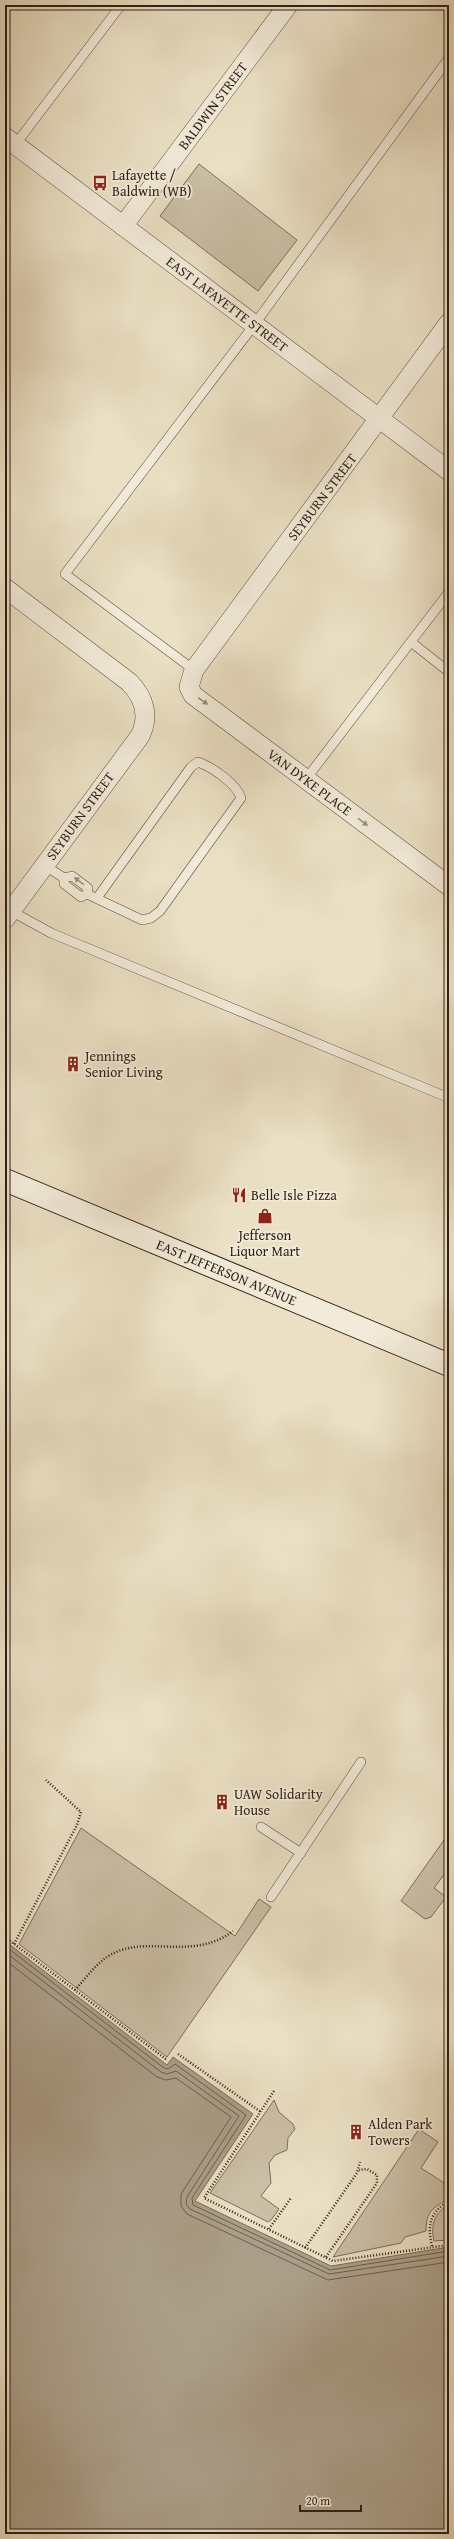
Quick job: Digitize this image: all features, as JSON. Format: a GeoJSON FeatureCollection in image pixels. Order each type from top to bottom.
{"type":"FeatureCollection","features":[{"type":"Feature","properties":{"kind":"main road","name":"EAST JEFFERSON AVENUE"},"geometry":{"type":"LineString","coordinates":[[5,1180],[446,1357]]}},
{"type":"Feature","properties":{"kind":"street","name":"BALDWIN STREET"},"geometry":{"type":"LineString","coordinates":[[123,226],[288,5]]}},
{"type":"Feature","properties":{"kind":"street","name":"EAST LAFAYETTE STREET"},"geometry":{"type":"LineString","coordinates":[[10,141],[449,471]]}},
{"type":"Feature","properties":{"kind":"street","name":"SEYBURN STREET"},"geometry":{"type":"LineString","coordinates":[[194,670],[449,323]]}},
{"type":"Feature","properties":{"kind":"street","name":"SEYBURN STREET"},"geometry":{"type":"LineString","coordinates":[[5,588],[129,682],[142,698],[145,709],[145,723],[140,736],[8,915]]}},
{"type":"Feature","properties":{"kind":"street","name":"VAN DYKE PLACE"},"geometry":{"type":"LineString","coordinates":[[194,670],[189,687],[193,695],[449,886]]}},
{"type":"Feature","properties":{"kind":"lane"},"geometry":{"type":"LineString","coordinates":[[10,141],[121,5]]}},
{"type":"Feature","properties":{"kind":"lane"},"geometry":{"type":"LineString","coordinates":[[194,670],[65,574],[254,325],[449,58]]}},
{"type":"Feature","properties":{"kind":"lane"},"geometry":{"type":"LineString","coordinates":[[306,779],[449,592]]}},
{"type":"Feature","properties":{"kind":"lane"},"geometry":{"type":"LineString","coordinates":[[411,642],[449,672]]}},
{"type":"Feature","properties":{"kind":"lane"},"geometry":{"type":"LineString","coordinates":[[44,865],[64,878],[72,876],[88,888],[87,894],[142,920],[151,918],[160,911],[241,798],[239,791],[205,765],[198,762],[191,767],[97,898]]}},
{"type":"Feature","properties":{"kind":"lane"},"geometry":{"type":"LineString","coordinates":[[8,915],[449,1098]]}},
{"type":"Feature","properties":{"kind":"lane"},"geometry":{"type":"LineString","coordinates":[[271,1897],[361,1762]]}},
{"type":"Feature","properties":{"kind":"lane"},"geometry":{"type":"LineString","coordinates":[[261,1827],[301,1853]]}},
{"type":"Feature","properties":{"kind":"path"},"geometry":{"type":"LineString","coordinates":[[14,1944],[77,1825],[81,1812],[46,1780]]}},
{"type":"Feature","properties":{"kind":"path"},"geometry":{"type":"LineString","coordinates":[[76,1990],[107,1957],[125,1949],[199,1947],[211,1944],[233,1931]]}},
{"type":"Feature","properties":{"kind":"path"},"geometry":{"type":"LineString","coordinates":[[5,1937],[167,2060]]}},
{"type":"Feature","properties":{"kind":"path"},"geometry":{"type":"LineString","coordinates":[[178,2054],[261,2112]]}},
{"type":"Feature","properties":{"kind":"path"},"geometry":{"type":"LineString","coordinates":[[274,2091],[204,2198],[333,2261],[432,2246],[449,2245]]}},
{"type":"Feature","properties":{"kind":"path"},"geometry":{"type":"LineString","coordinates":[[305,2248],[359,2170],[360,2162]]}},
{"type":"Feature","properties":{"kind":"path"},"geometry":{"type":"LineString","coordinates":[[326,2257],[377,2183],[377,2175],[367,2169],[359,2170]]}},
{"type":"Feature","properties":{"kind":"path"},"geometry":{"type":"LineString","coordinates":[[269,2229],[291,2198]]}},
{"type":"Feature","properties":{"kind":"path"},"geometry":{"type":"LineString","coordinates":[[432,2246],[429,2223],[432,2214],[449,2201]]}},
{"type":"Feature","properties":{"kind":"shaded area"},"geometry":{"type":"Polygon","coordinates":[[[199,164],[297,240],[258,291],[160,216],[199,164]]]}},
{"type":"Feature","properties":{"kind":"shaded area"},"geometry":{"type":"Polygon","coordinates":[[[81,1828],[235,1936],[259,1899],[271,1907],[167,2057],[19,1944],[81,1828]]]}},
{"type":"Feature","properties":{"kind":"shaded area"},"geometry":{"type":"Polygon","coordinates":[[[449,1833],[449,1868],[434,1888],[446,1897],[431,1917],[425,1919],[401,1901],[449,1833]]]}},
{"type":"Feature","properties":{"kind":"shaded area"},"geometry":{"type":"Polygon","coordinates":[[[274,2100],[279,2112],[293,2124],[295,2129],[288,2138],[287,2150],[275,2155],[269,2163],[271,2183],[261,2196],[279,2209],[268,2222],[210,2193],[274,2100]]]}},
{"type":"Feature","properties":{"kind":"shaded area"},"geometry":{"type":"Polygon","coordinates":[[[419,2129],[438,2142],[421,2168],[449,2186],[449,2198],[429,2214],[426,2224],[426,2231],[405,2237],[401,2243],[333,2257],[419,2129]]]}},
{"type":"Feature","properties":{"kind":"shaded area"},"geometry":{"type":"Polygon","coordinates":[[[449,2204],[449,2240],[434,2241],[433,2224],[440,2211],[449,2204]]]}},
{"type":"Feature","properties":{"kind":"water"},"geometry":{"type":"Polygon","coordinates":[[[5,1941],[167,2065],[173,2057],[253,2114],[195,2201],[331,2266],[449,2247],[449,2534],[5,2534],[5,1941]]]}},
{"type":"Feature","properties":{"kind":"place","name":"Lafayette / Baldwin (WB)"},"geometry":{"type":"Point","coordinates":[100,183]}},
{"type":"Feature","properties":{"kind":"place","name":"Jennings Senior Living"},"geometry":{"type":"Point","coordinates":[73,1064]}},
{"type":"Feature","properties":{"kind":"place","name":"Belle Isle Pizza"},"geometry":{"type":"Point","coordinates":[239,1195]}},
{"type":"Feature","properties":{"kind":"place","name":"Jefferson Liquor Mart"},"geometry":{"type":"Point","coordinates":[265,1216]}},
{"type":"Feature","properties":{"kind":"place","name":"UAW Solidarity House"},"geometry":{"type":"Point","coordinates":[222,1802]}},
{"type":"Feature","properties":{"kind":"place","name":"Alden Park Towers"},"geometry":{"type":"Point","coordinates":[356,2132]}}]}
